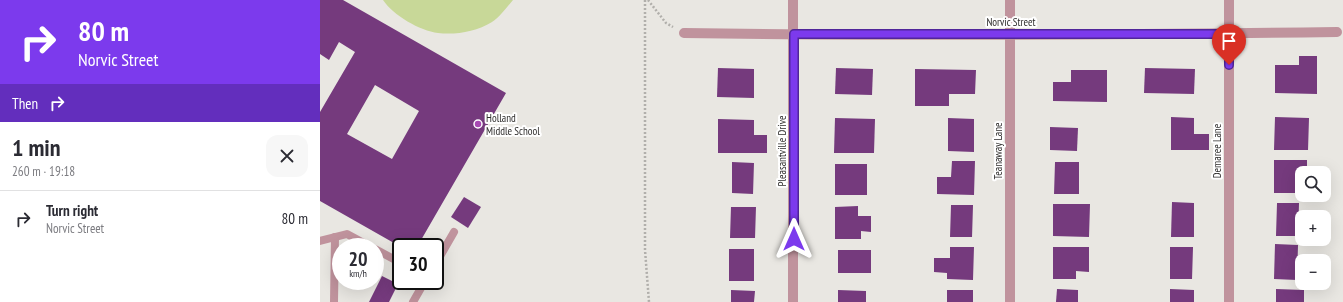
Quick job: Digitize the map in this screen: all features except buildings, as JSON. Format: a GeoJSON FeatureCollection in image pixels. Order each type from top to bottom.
{"type":"FeatureCollection","features":[{"type":"Feature","properties":{"kind":"street","name":"Pleasantville Drive"},"geometry":{"type":"LineString","coordinates":[[793,0],[793,302]]}},
{"type":"Feature","properties":{"kind":"street","name":"Teanaway Lane"},"geometry":{"type":"LineString","coordinates":[[1010,0],[1010,302]]}},
{"type":"Feature","properties":{"kind":"street","name":"Demaree Lane"},"geometry":{"type":"LineString","coordinates":[[1229,0],[1229,302]]}},
{"type":"Feature","properties":{"kind":"street","name":"Norvic Street"},"geometry":{"type":"LineString","coordinates":[[684,33],[1229,34],[1337,32]]}},
{"type":"Feature","properties":{"kind":"lane"},"geometry":{"type":"LineString","coordinates":[[444,249],[454,232]]}},
{"type":"Feature","properties":{"kind":"lane"},"geometry":{"type":"LineString","coordinates":[[320,241],[347,234],[355,238]]}},
{"type":"Feature","properties":{"kind":"lane"},"geometry":{"type":"LineString","coordinates":[[334,302],[336,237]]}},
{"type":"Feature","properties":{"kind":"lane"},"geometry":{"type":"LineString","coordinates":[[413,302],[420,290]]}},
{"type":"Feature","properties":{"kind":"path"},"geometry":{"type":"LineString","coordinates":[[644,0],[645,250],[649,302]]}},
{"type":"Feature","properties":{"kind":"path"},"geometry":{"type":"LineString","coordinates":[[648,0],[666,23],[684,33]]}},
{"type":"Feature","properties":{"kind":"green space"},"geometry":{"type":"Polygon","coordinates":[[[383,0],[513,0],[492,22],[479,28],[451,34],[431,32],[415,26],[400,17],[387,6],[383,0]]]}},
{"type":"Feature","properties":{"kind":"place","name":"Holland Middle School"},"geometry":{"type":"Point","coordinates":[478,124]}},
{"type":"Feature","properties":{"kind":"route"},"geometry":{"type":"LineString","coordinates":[[794,239],[794,34],[1229,34],[1229,65]]}}]}
